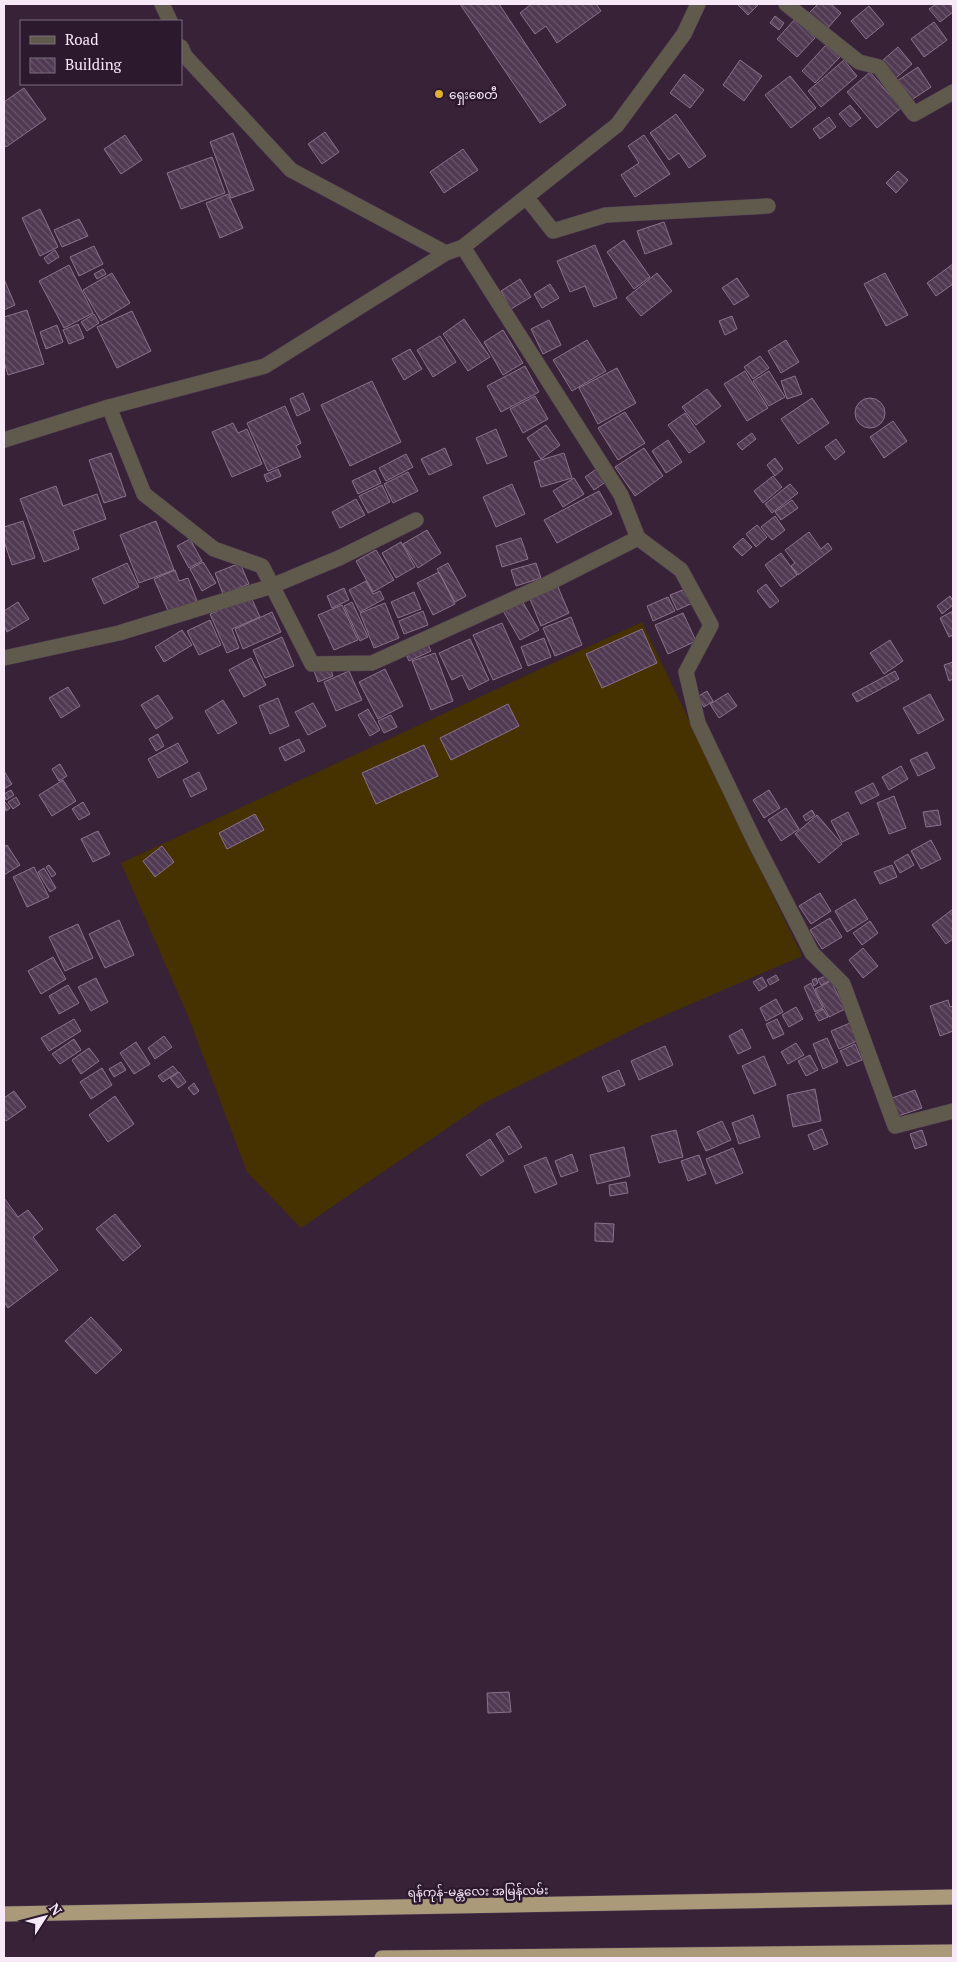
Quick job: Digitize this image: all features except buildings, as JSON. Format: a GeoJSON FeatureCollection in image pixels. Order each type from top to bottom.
{"type":"FeatureCollection","features":[{"type":"Feature","properties":{"kind":"highway","name":"ရန်ကုန်-မန္တလေး အမြန်လမ်း"},"geometry":{"type":"LineString","coordinates":[[4,1914],[953,1897]]}},
{"type":"Feature","properties":{"kind":"highway"},"geometry":{"type":"LineString","coordinates":[[382,1958],[953,1952]]}},
{"type":"Feature","properties":{"kind":"street"},"geometry":{"type":"LineString","coordinates":[[162,4],[170,20]]}},
{"type":"Feature","properties":{"kind":"street"},"geometry":{"type":"LineString","coordinates":[[4,440],[110,408],[265,366],[446,253],[463,247],[617,126],[684,34],[698,4]]}},
{"type":"Feature","properties":{"kind":"street"},"geometry":{"type":"LineString","coordinates":[[786,4],[858,62],[879,67],[914,114],[953,92]]}},
{"type":"Feature","properties":{"kind":"street"},"geometry":{"type":"LineString","coordinates":[[182,49],[185,56],[291,170],[446,253]]}},
{"type":"Feature","properties":{"kind":"street"},"geometry":{"type":"LineString","coordinates":[[526,197],[553,231],[606,215],[768,206]]}},
{"type":"Feature","properties":{"kind":"street"},"geometry":{"type":"LineString","coordinates":[[463,247],[621,495],[638,538],[681,570],[711,625],[686,672],[698,723],[754,840],[812,953],[843,984],[895,1126],[953,1111]]}},
{"type":"Feature","properties":{"kind":"street"},"geometry":{"type":"LineString","coordinates":[[110,408],[144,494],[214,549],[262,566],[312,664],[372,663],[549,583],[638,538]]}},
{"type":"Feature","properties":{"kind":"street"},"geometry":{"type":"LineString","coordinates":[[4,658],[119,632],[272,586],[339,558],[416,520]]}},
{"type":"Feature","properties":{"kind":"shaded area"},"geometry":{"type":"Polygon","coordinates":[[[642,622],[802,956],[640,1026],[484,1103],[301,1228],[247,1172],[188,1016],[121,863],[642,622]]]}},
{"type":"Feature","properties":{"kind":"place","name":"ရှေးစေတီ"},"geometry":{"type":"Point","coordinates":[439,94]}}]}
